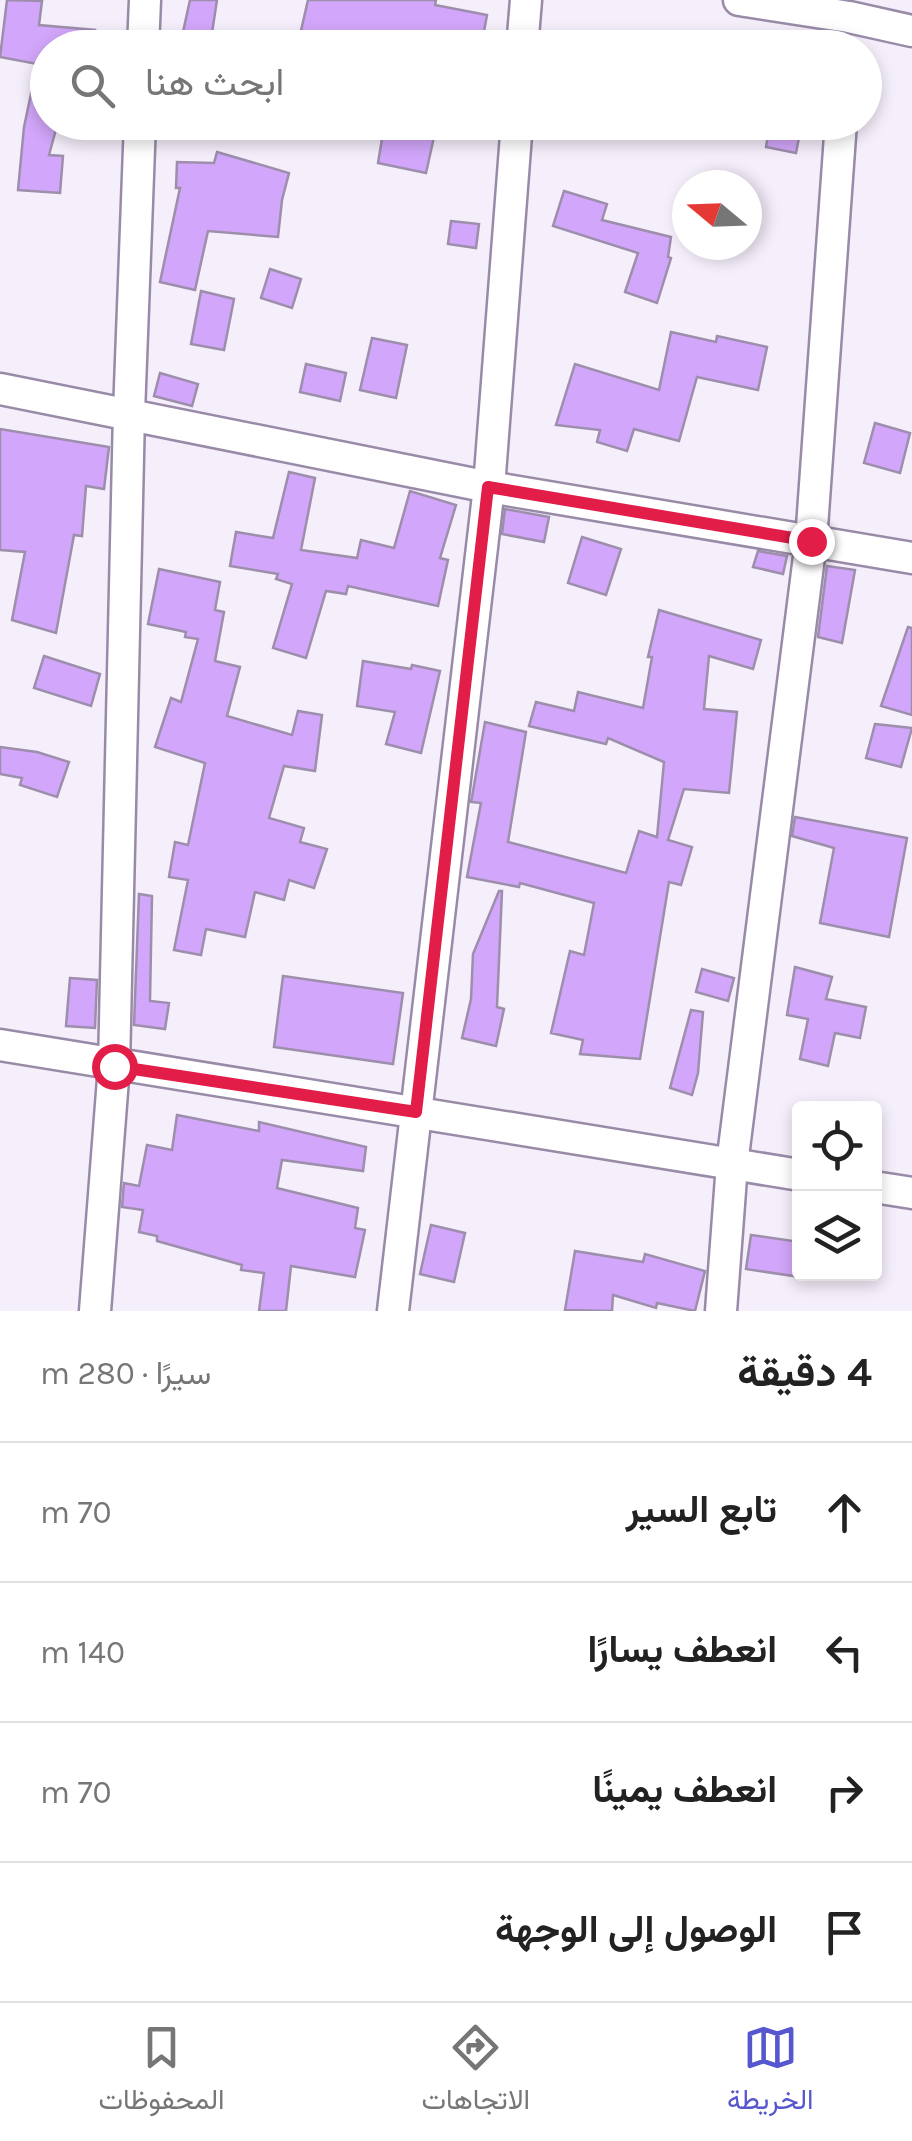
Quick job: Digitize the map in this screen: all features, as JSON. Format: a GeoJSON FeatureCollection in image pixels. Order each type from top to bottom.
{"type":"FeatureCollection","features":[{"type":"Feature","properties":{"kind":"street"},"geometry":{"type":"LineString","coordinates":[[144,30],[145,0]]}},
{"type":"Feature","properties":{"kind":"street"},"geometry":{"type":"LineString","coordinates":[[524,30],[526,0]]}},
{"type":"Feature","properties":{"kind":"street"},"geometry":{"type":"LineString","coordinates":[[739,0],[912,31]]}},
{"type":"Feature","properties":{"kind":"street"},"geometry":{"type":"LineString","coordinates":[[95,1311],[114,1066],[139,140]]}},
{"type":"Feature","properties":{"kind":"street"},"geometry":{"type":"LineString","coordinates":[[393,1311],[488,487],[516,140]]}},
{"type":"Feature","properties":{"kind":"street"},"geometry":{"type":"LineString","coordinates":[[721,1311],[732,1164],[811,541],[840,140]]}},
{"type":"Feature","properties":{"kind":"street"},"geometry":{"type":"LineString","coordinates":[[0,389],[488,487],[912,558]]}},
{"type":"Feature","properties":{"kind":"street"},"geometry":{"type":"LineString","coordinates":[[0,1045],[792,1173]]}},
{"type":"Feature","properties":{"kind":"street"},"geometry":{"type":"LineString","coordinates":[[882,1188],[912,1193]]}},
{"type":"Feature","properties":{"kind":"building"},"geometry":{"type":"Polygon","coordinates":[[[7,0],[42,1],[39,25],[95,30],[30,30],[30,63],[0,57],[7,0]]]}},
{"type":"Feature","properties":{"kind":"building"},"geometry":{"type":"Polygon","coordinates":[[[190,0],[217,0],[212,30],[183,30],[190,0]]]}},
{"type":"Feature","properties":{"kind":"building"},"geometry":{"type":"Polygon","coordinates":[[[308,0],[436,0],[435,5],[487,15],[484,30],[301,30],[308,0]]]}},
{"type":"Feature","properties":{"kind":"building"},"geometry":{"type":"Polygon","coordinates":[[[30,99],[30,140],[53,140],[49,155],[63,156],[60,193],[18,190],[30,99]]]}},
{"type":"Feature","properties":{"kind":"building"},"geometry":{"type":"Polygon","coordinates":[[[382,140],[433,140],[426,173],[378,163],[382,140]]]}},
{"type":"Feature","properties":{"kind":"building"},"geometry":{"type":"Polygon","coordinates":[[[767,140],[799,140],[796,153],[766,147],[767,140]]]}},
{"type":"Feature","properties":{"kind":"building"},"geometry":{"type":"Polygon","coordinates":[[[217,152],[289,173],[278,237],[208,231],[195,290],[160,282],[180,188],[176,188],[177,162],[214,163],[217,152]]]}},
{"type":"Feature","properties":{"kind":"building"},"geometry":{"type":"Polygon","coordinates":[[[564,191],[607,204],[602,220],[671,237],[671,258],[657,303],[625,292],[638,253],[553,226],[564,191]]]}},
{"type":"Feature","properties":{"kind":"building"},"geometry":{"type":"Polygon","coordinates":[[[451,221],[479,224],[476,248],[448,244],[451,221]]]}},
{"type":"Feature","properties":{"kind":"building"},"geometry":{"type":"Polygon","coordinates":[[[270,269],[301,279],[292,308],[261,298],[270,269]]]}},
{"type":"Feature","properties":{"kind":"building"},"geometry":{"type":"Polygon","coordinates":[[[201,291],[234,299],[224,350],[191,344],[201,291]]]}},
{"type":"Feature","properties":{"kind":"building"},"geometry":{"type":"Polygon","coordinates":[[[671,332],[716,342],[717,336],[767,347],[758,390],[697,377],[679,441],[634,429],[627,451],[597,442],[600,430],[556,425],[575,364],[659,390],[671,332]]]}},
{"type":"Feature","properties":{"kind":"building"},"geometry":{"type":"Polygon","coordinates":[[[372,338],[407,345],[396,398],[360,390],[372,338]]]}},
{"type":"Feature","properties":{"kind":"building"},"geometry":{"type":"Polygon","coordinates":[[[306,364],[346,373],[340,401],[300,392],[306,364]]]}},
{"type":"Feature","properties":{"kind":"building"},"geometry":{"type":"Polygon","coordinates":[[[160,373],[198,384],[192,406],[154,396],[160,373]]]}},
{"type":"Feature","properties":{"kind":"building"},"geometry":{"type":"Polygon","coordinates":[[[875,423],[910,433],[900,473],[864,463],[875,423]]]}},
{"type":"Feature","properties":{"kind":"building"},"geometry":{"type":"Polygon","coordinates":[[[0,429],[109,447],[104,489],[86,486],[82,536],[74,535],[56,633],[12,620],[25,552],[0,550],[0,429]]]}},
{"type":"Feature","properties":{"kind":"building"},"geometry":{"type":"Polygon","coordinates":[[[289,472],[315,478],[301,550],[357,558],[361,540],[394,548],[410,491],[456,505],[440,558],[448,560],[438,606],[348,586],[346,594],[326,591],[306,658],[273,648],[292,584],[276,579],[278,574],[230,566],[236,532],[273,538],[289,472]]]}},
{"type":"Feature","properties":{"kind":"building"},"geometry":{"type":"Polygon","coordinates":[[[505,509],[549,517],[544,542],[502,534],[505,509]]]}},
{"type":"Feature","properties":{"kind":"building"},"geometry":{"type":"Polygon","coordinates":[[[582,537],[621,549],[606,595],[568,583],[582,537]]]}},
{"type":"Feature","properties":{"kind":"building"},"geometry":{"type":"Polygon","coordinates":[[[758,551],[787,556],[783,574],[753,567],[758,551]]]}},
{"type":"Feature","properties":{"kind":"building"},"geometry":{"type":"Polygon","coordinates":[[[827,566],[855,570],[842,643],[818,637],[827,566]]]}},
{"type":"Feature","properties":{"kind":"building"},"geometry":{"type":"Polygon","coordinates":[[[159,569],[220,582],[215,610],[224,612],[215,661],[240,667],[227,716],[292,735],[298,711],[322,715],[315,771],[284,766],[269,818],[304,828],[300,842],[327,849],[314,888],[289,880],[284,900],[255,892],[245,937],[206,929],[201,955],[174,950],[188,880],[169,877],[175,842],[188,845],[205,763],[155,747],[171,698],[181,702],[198,639],[185,637],[186,632],[148,624],[159,569]]]}},
{"type":"Feature","properties":{"kind":"building"},"geometry":{"type":"Polygon","coordinates":[[[659,610],[761,640],[753,669],[709,656],[704,709],[737,712],[729,793],[684,789],[668,840],[692,847],[681,885],[669,882],[640,1059],[580,1054],[583,1040],[551,1033],[570,951],[584,955],[594,903],[520,883],[519,887],[467,877],[481,803],[471,802],[485,722],[526,732],[508,842],[626,873],[639,831],[657,837],[664,762],[608,738],[606,744],[529,726],[536,702],[574,711],[578,692],[643,708],[652,657],[648,657],[659,610]]]}},
{"type":"Feature","properties":{"kind":"building"},"geometry":{"type":"Polygon","coordinates":[[[908,627],[912,628],[912,715],[881,706],[908,627]]]}},
{"type":"Feature","properties":{"kind":"building"},"geometry":{"type":"Polygon","coordinates":[[[44,656],[100,674],[91,706],[34,688],[44,656]]]}},
{"type":"Feature","properties":{"kind":"building"},"geometry":{"type":"Polygon","coordinates":[[[363,661],[440,671],[421,753],[386,744],[395,712],[357,706],[363,661]]]}},
{"type":"Feature","properties":{"kind":"building"},"geometry":{"type":"Polygon","coordinates":[[[875,724],[912,728],[901,767],[866,758],[875,724]]]}},
{"type":"Feature","properties":{"kind":"building"},"geometry":{"type":"Polygon","coordinates":[[[0,747],[69,762],[57,797],[20,785],[22,778],[0,774],[0,747]]]}},
{"type":"Feature","properties":{"kind":"building"},"geometry":{"type":"Polygon","coordinates":[[[795,817],[907,838],[889,937],[820,923],[834,848],[792,836],[795,817]]]}},
{"type":"Feature","properties":{"kind":"building"},"geometry":{"type":"Polygon","coordinates":[[[499,891],[497,1007],[504,1009],[496,1046],[462,1038],[471,999],[473,954],[499,891]]]}},
{"type":"Feature","properties":{"kind":"building"},"geometry":{"type":"Polygon","coordinates":[[[139,894],[152,896],[150,1001],[169,1003],[165,1029],[134,1025],[139,894]]]}},
{"type":"Feature","properties":{"kind":"building"},"geometry":{"type":"Polygon","coordinates":[[[795,967],[832,977],[826,999],[866,1007],[860,1038],[835,1033],[828,1066],[800,1059],[808,1019],[787,1015],[795,967]]]}},
{"type":"Feature","properties":{"kind":"building"},"geometry":{"type":"Polygon","coordinates":[[[702,969],[734,978],[728,1001],[696,992],[702,969]]]}},
{"type":"Feature","properties":{"kind":"building"},"geometry":{"type":"Polygon","coordinates":[[[283,976],[403,993],[393,1064],[274,1047],[283,976]]]}},
{"type":"Feature","properties":{"kind":"building"},"geometry":{"type":"Polygon","coordinates":[[[70,978],[97,980],[95,1028],[66,1026],[70,978]]]}},
{"type":"Feature","properties":{"kind":"building"},"geometry":{"type":"Polygon","coordinates":[[[691,1010],[703,1012],[698,1073],[692,1095],[670,1088],[691,1010]]]}},
{"type":"Feature","properties":{"kind":"building"},"geometry":{"type":"Polygon","coordinates":[[[177,1115],[259,1131],[259,1122],[366,1147],[363,1171],[282,1160],[277,1188],[358,1208],[355,1228],[365,1230],[355,1277],[291,1266],[286,1311],[259,1311],[264,1273],[241,1270],[242,1265],[157,1241],[157,1236],[139,1232],[143,1210],[122,1207],[124,1183],[139,1186],[147,1145],[172,1150],[177,1115]]]}},
{"type":"Feature","properties":{"kind":"building"},"geometry":{"type":"Polygon","coordinates":[[[431,1225],[465,1233],[454,1282],[420,1274],[431,1225]]]}},
{"type":"Feature","properties":{"kind":"building"},"geometry":{"type":"Polygon","coordinates":[[[751,1235],[792,1241],[792,1276],[746,1269],[751,1235]]]}},
{"type":"Feature","properties":{"kind":"building"},"geometry":{"type":"Polygon","coordinates":[[[575,1251],[643,1262],[645,1254],[705,1271],[695,1311],[657,1303],[656,1308],[613,1295],[612,1311],[565,1310],[575,1251]]]}},
{"type":"Feature","properties":{"kind":"route"},"geometry":{"type":"LineString","coordinates":[[114,1066],[416,1112],[488,487],[811,541]]}}]}
